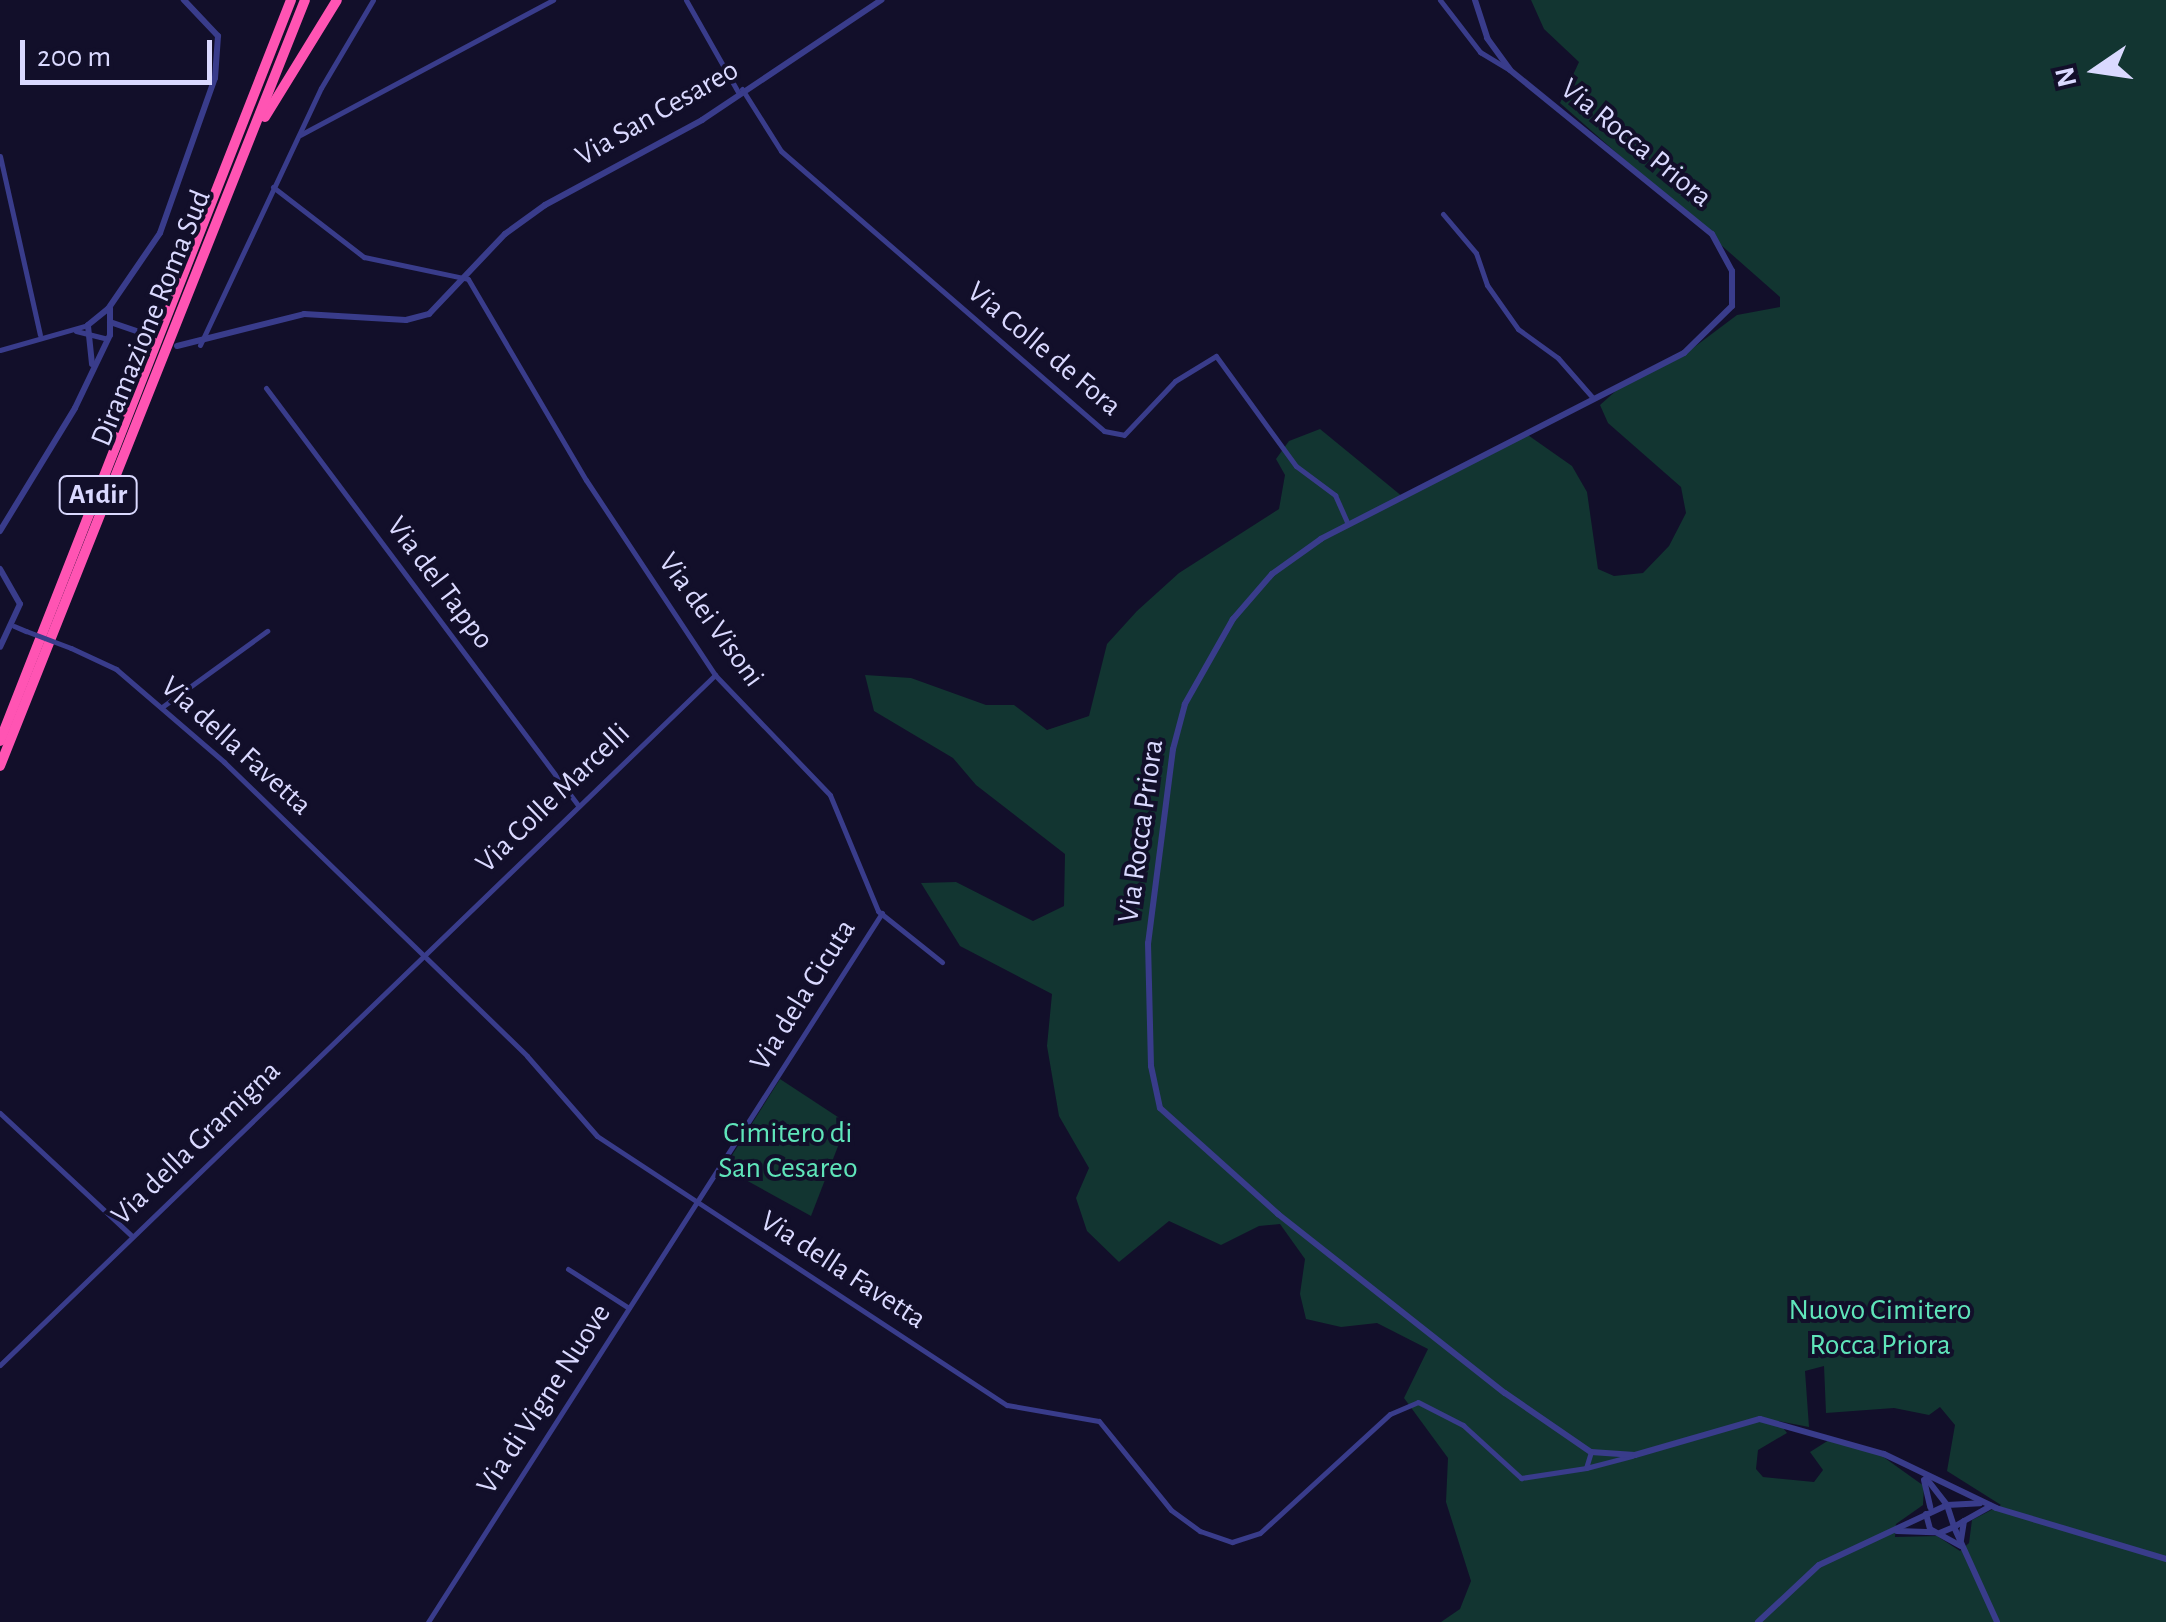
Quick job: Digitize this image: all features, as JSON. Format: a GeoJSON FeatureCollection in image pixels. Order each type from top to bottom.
{"type":"FeatureCollection","features":[{"type":"Feature","properties":{"kind":"highway","name":"Diramazione Roma Sud"},"geometry":{"type":"LineString","coordinates":[[0,742],[289,0]]}},
{"type":"Feature","properties":{"kind":"highway","name":"Diramazione Roma Sud"},"geometry":{"type":"LineString","coordinates":[[0,766],[305,0]]}},
{"type":"Feature","properties":{"kind":"highway"},"geometry":{"type":"LineString","coordinates":[[246,148],[297,56],[337,0]]}},
{"type":"Feature","properties":{"kind":"street"},"geometry":{"type":"LineString","coordinates":[[0,350],[88,325],[112,302],[168,216],[221,54],[216,33],[184,0]]}},
{"type":"Feature","properties":{"kind":"street"},"geometry":{"type":"LineString","coordinates":[[200,345],[299,136],[373,0]]}},
{"type":"Feature","properties":{"kind":"street"},"geometry":{"type":"LineString","coordinates":[[299,136],[553,0]]}},
{"type":"Feature","properties":{"kind":"street"},"geometry":{"type":"LineString","coordinates":[[686,0],[740,90]]}},
{"type":"Feature","properties":{"kind":"street","name":"Via San Cesareo"},"geometry":{"type":"LineString","coordinates":[[178,346],[200,345],[300,315],[418,318],[468,278],[505,234],[545,205],[702,120],[740,90],[880,0]]}},
{"type":"Feature","properties":{"kind":"street"},"geometry":{"type":"LineString","coordinates":[[1440,0],[1480,52],[1510,70]]}},
{"type":"Feature","properties":{"kind":"street","name":"Via Rocca Priora"},"geometry":{"type":"LineString","coordinates":[[1475,0],[1485,33],[1510,70],[1698,220],[1732,271],[1732,306],[1718,326],[1684,353],[1348,524],[1272,574],[1233,619],[1185,704],[1148,943],[1154,1087],[1160,1108],[1234,1180],[1505,1393],[1591,1452]]}},
{"type":"Feature","properties":{"kind":"street","name":"Via Colle de Fora"},"geometry":{"type":"LineString","coordinates":[[740,90],[792,162],[1107,433],[1124,434],[1174,381],[1216,356],[1296,466],[1335,495],[1348,524]]}},
{"type":"Feature","properties":{"kind":"street"},"geometry":{"type":"LineString","coordinates":[[0,156],[40,336]]}},
{"type":"Feature","properties":{"kind":"street"},"geometry":{"type":"LineString","coordinates":[[273,188],[360,255],[468,278]]}},
{"type":"Feature","properties":{"kind":"street"},"geometry":{"type":"LineString","coordinates":[[1443,214],[1476,253],[1485,282],[1516,327],[1558,358],[1593,398]]}},
{"type":"Feature","properties":{"kind":"street","name":"Via dei Visoni"},"geometry":{"type":"LineString","coordinates":[[468,278],[586,480],[715,674],[830,795],[860,878],[882,913],[942,962]]}},
{"type":"Feature","properties":{"kind":"street"},"geometry":{"type":"LineString","coordinates":[[0,541],[1,530],[75,408],[92,364],[109,337],[112,302]]}},
{"type":"Feature","properties":{"kind":"street"},"geometry":{"type":"LineString","coordinates":[[98,317],[154,337]]}},
{"type":"Feature","properties":{"kind":"street"},"geometry":{"type":"LineString","coordinates":[[88,325],[92,364]]}},
{"type":"Feature","properties":{"kind":"street"},"geometry":{"type":"LineString","coordinates":[[73,331],[89,337],[109,337],[128,328]]}},
{"type":"Feature","properties":{"kind":"street","name":"Via del Tappo"},"geometry":{"type":"LineString","coordinates":[[266,388],[578,805]]}},
{"type":"Feature","properties":{"kind":"street"},"geometry":{"type":"LineString","coordinates":[[0,647],[14,626],[20,598],[1,573]]}},
{"type":"Feature","properties":{"kind":"street","name":"Via della Favetta"},"geometry":{"type":"LineString","coordinates":[[14,626],[116,669],[162,707],[542,1071],[592,1132],[1007,1405],[1099,1421],[1172,1510],[1224,1540],[1260,1533],[1380,1422],[1418,1402],[1463,1426],[1521,1478],[1586,1468]]}},
{"type":"Feature","properties":{"kind":"street"},"geometry":{"type":"LineString","coordinates":[[162,707],[267,631]]}},
{"type":"Feature","properties":{"kind":"street","name":"Via Colle Marcelli"},"geometry":{"type":"LineString","coordinates":[[422,954],[715,674]]}},
{"type":"Feature","properties":{"kind":"street","name":"Via dela Cicuta"},"geometry":{"type":"LineString","coordinates":[[699,1202],[882,913]]}},
{"type":"Feature","properties":{"kind":"street","name":"Via della Gramigna"},"geometry":{"type":"LineString","coordinates":[[0,1365],[422,954]]}},
{"type":"Feature","properties":{"kind":"street"},"geometry":{"type":"LineString","coordinates":[[0,1113],[131,1236]]}},
{"type":"Feature","properties":{"kind":"street","name":"Via di Vigne Nuove"},"geometry":{"type":"LineString","coordinates":[[428,1622],[699,1202]]}},
{"type":"Feature","properties":{"kind":"street"},"geometry":{"type":"LineString","coordinates":[[568,1269],[629,1308]]}},
{"type":"Feature","properties":{"kind":"street"},"geometry":{"type":"LineString","coordinates":[[1586,1468],[1760,1419],[1884,1454],[1991,1506],[2166,1559]]}},
{"type":"Feature","properties":{"kind":"street"},"geometry":{"type":"LineString","coordinates":[[1586,1468],[1591,1452],[1635,1455]]}},
{"type":"Feature","properties":{"kind":"street"},"geometry":{"type":"LineString","coordinates":[[1915,1470],[1947,1504],[1997,1622]]}},
{"type":"Feature","properties":{"kind":"street"},"geometry":{"type":"LineString","coordinates":[[1915,1470],[1928,1487],[1928,1510],[1937,1532],[1962,1546]]}},
{"type":"Feature","properties":{"kind":"street"},"geometry":{"type":"LineString","coordinates":[[1758,1622],[1819,1564],[1896,1531],[1928,1510],[1947,1504],[1991,1506]]}},
{"type":"Feature","properties":{"kind":"street"},"geometry":{"type":"LineString","coordinates":[[1896,1531],[1937,1532],[1991,1506]]}},
{"type":"Feature","properties":{"kind":"street"},"geometry":{"type":"LineString","coordinates":[[1962,1546],[1964,1520]]}},
{"type":"Feature","properties":{"kind":"green space","name":"Nuovo Cimitero Rocca Priora"},"geometry":{"type":"Polygon","coordinates":[[[1531,0],[2166,0],[2166,1622],[1441,1622],[1460,1609],[1471,1581],[1446,1502],[1448,1458],[1404,1398],[1428,1349],[1377,1323],[1341,1327],[1306,1319],[1300,1294],[1305,1259],[1280,1224],[1259,1226],[1221,1245],[1169,1221],[1119,1262],[1087,1231],[1076,1198],[1089,1168],[1059,1116],[1047,1046],[1052,994],[960,946],[921,883],[956,882],[1033,921],[1064,906],[1065,854],[976,785],[953,758],[874,711],[865,675],[911,678],[986,705],[1014,705],[1047,730],[1089,716],[1107,644],[1137,611],[1179,573],[1279,509],[1285,475],[1276,459],[1289,441],[1320,429],[1403,497],[1525,433],[1572,466],[1587,492],[1598,569],[1614,576],[1643,573],[1669,546],[1686,513],[1681,487],[1608,423],[1600,405],[1628,380],[1693,348],[1737,315],[1780,307],[1780,297],[1560,103],[1579,62],[1544,29],[1531,0]],[[1824,1366],[1805,1371],[1809,1427],[1778,1421],[1787,1433],[1758,1450],[1756,1469],[1763,1477],[1814,1482],[1823,1470],[1810,1452],[1829,1440],[1882,1456],[1924,1486],[1923,1505],[1896,1524],[1895,1537],[1937,1536],[1960,1551],[1969,1543],[1972,1520],[2001,1505],[1947,1471],[1955,1425],[1940,1407],[1929,1415],[1894,1408],[1826,1413],[1824,1366]]]}},
{"type":"Feature","properties":{"kind":"green space","name":"Cimitero di San Cesareo"},"geometry":{"type":"Polygon","coordinates":[[[780,1079],[847,1123],[811,1216],[724,1168],[780,1079]]]}}]}
